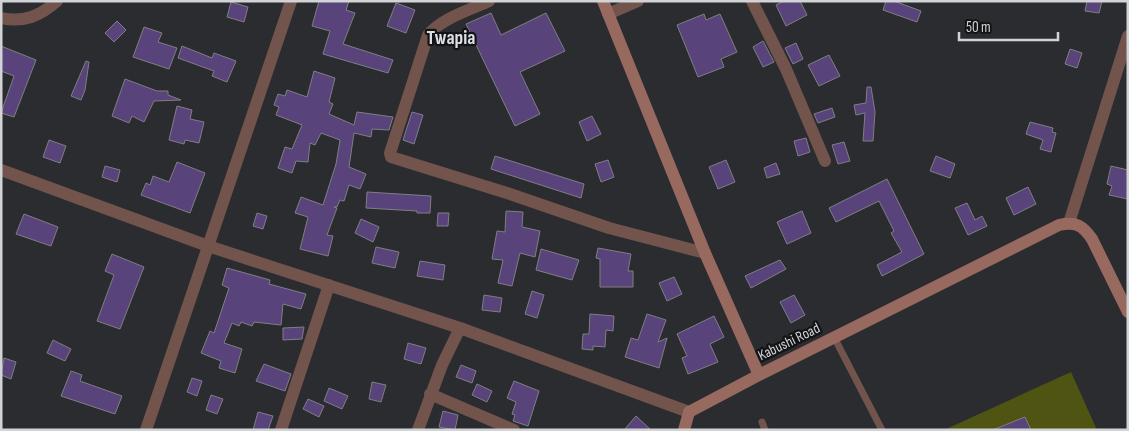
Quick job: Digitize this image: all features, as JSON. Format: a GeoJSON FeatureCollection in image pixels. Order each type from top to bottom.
{"type":"FeatureCollection","features":[{"type":"Feature","properties":{"kind":"main road","name":"Kabushi Road"},"geometry":{"type":"LineString","coordinates":[[603,1],[705,253],[759,375],[1059,225],[1069,223]]}},
{"type":"Feature","properties":{"kind":"main road"},"geometry":{"type":"LineString","coordinates":[[1069,223],[1085,229],[1092,239],[1128,312]]}},
{"type":"Feature","properties":{"kind":"main road"},"geometry":{"type":"LineString","coordinates":[[684,430],[689,412],[759,375]]}},
{"type":"Feature","properties":{"kind":"street"},"geometry":{"type":"LineString","coordinates":[[1,18],[14,21],[33,17],[57,1]]}},
{"type":"Feature","properties":{"kind":"street"},"geometry":{"type":"LineString","coordinates":[[146,430],[291,1]]}},
{"type":"Feature","properties":{"kind":"street"},"geometry":{"type":"LineString","coordinates":[[489,1],[445,22],[428,34],[390,152],[391,157],[507,193],[609,228],[705,253]]}},
{"type":"Feature","properties":{"kind":"street"},"geometry":{"type":"LineString","coordinates":[[608,14],[638,1]]}},
{"type":"Feature","properties":{"kind":"street"},"geometry":{"type":"LineString","coordinates":[[752,1],[786,70],[825,161]]}},
{"type":"Feature","properties":{"kind":"street"},"geometry":{"type":"LineString","coordinates":[[1069,223],[1128,36]]}},
{"type":"Feature","properties":{"kind":"street"},"geometry":{"type":"LineString","coordinates":[[1,170],[208,246],[460,328],[689,412]]}},
{"type":"Feature","properties":{"kind":"street"},"geometry":{"type":"LineString","coordinates":[[280,430],[330,285]]}},
{"type":"Feature","properties":{"kind":"street"},"geometry":{"type":"LineString","coordinates":[[418,430],[430,394],[460,328]]}},
{"type":"Feature","properties":{"kind":"street"},"geometry":{"type":"LineString","coordinates":[[430,394],[514,430]]}},
{"type":"Feature","properties":{"kind":"lane"},"geometry":{"type":"LineString","coordinates":[[834,337],[882,430]]}},
{"type":"Feature","properties":{"kind":"lane"},"geometry":{"type":"LineString","coordinates":[[762,422],[765,430]]}},
{"type":"Feature","properties":{"kind":"green space"},"geometry":{"type":"Polygon","coordinates":[[[1071,372],[1097,430],[944,430],[1071,372]]]}},
{"type":"Feature","properties":{"kind":"building"},"geometry":{"type":"Polygon","coordinates":[[[319,1],[349,1],[346,10],[355,13],[343,44],[393,60],[388,73],[323,54],[330,31],[312,26],[319,1]]]}},
{"type":"Feature","properties":{"kind":"building"},"geometry":{"type":"Polygon","coordinates":[[[784,1],[800,1],[807,15],[786,26],[776,5],[784,1]]]}},
{"type":"Feature","properties":{"kind":"building"},"geometry":{"type":"Polygon","coordinates":[[[886,1],[894,1],[921,11],[917,22],[883,10],[886,1]]]}},
{"type":"Feature","properties":{"kind":"building"},"geometry":{"type":"Polygon","coordinates":[[[1087,1],[1102,1],[1099,13],[1085,11],[1087,1]]]}},
{"type":"Feature","properties":{"kind":"building"},"geometry":{"type":"Polygon","coordinates":[[[231,2],[248,7],[244,22],[227,17],[231,2]]]}},
{"type":"Feature","properties":{"kind":"building"},"geometry":{"type":"Polygon","coordinates":[[[396,3],[415,10],[406,33],[387,26],[396,3]]]}},
{"type":"Feature","properties":{"kind":"building"},"geometry":{"type":"Polygon","coordinates":[[[491,13],[501,35],[546,13],[565,51],[520,72],[540,114],[515,126],[466,24],[491,13]]]}},
{"type":"Feature","properties":{"kind":"building"},"geometry":{"type":"Polygon","coordinates":[[[704,14],[706,20],[720,14],[737,52],[721,59],[724,67],[698,77],[677,25],[704,14]]]}},
{"type":"Feature","properties":{"kind":"building"},"geometry":{"type":"Polygon","coordinates":[[[117,21],[126,30],[114,42],[105,33],[117,21]]]}},
{"type":"Feature","properties":{"kind":"building"},"geometry":{"type":"Polygon","coordinates":[[[144,27],[162,33],[158,42],[177,48],[169,69],[133,57],[144,27]]]}},
{"type":"Feature","properties":{"kind":"building"},"geometry":{"type":"Polygon","coordinates":[[[763,41],[774,62],[763,67],[753,47],[763,41]]]}},
{"type":"Feature","properties":{"kind":"building"},"geometry":{"type":"Polygon","coordinates":[[[796,43],[803,59],[793,64],[785,48],[796,43]]]}},
{"type":"Feature","properties":{"kind":"building"},"geometry":{"type":"Polygon","coordinates":[[[1,46],[36,60],[14,117],[1,113],[14,76],[1,71],[1,46]]]}},
{"type":"Feature","properties":{"kind":"building"},"geometry":{"type":"Polygon","coordinates":[[[182,46],[212,58],[214,53],[236,61],[227,82],[212,76],[214,71],[178,58],[182,46]]]}},
{"type":"Feature","properties":{"kind":"building"},"geometry":{"type":"Polygon","coordinates":[[[1070,49],[1082,53],[1077,68],[1065,64],[1070,49]]]}},
{"type":"Feature","properties":{"kind":"building"},"geometry":{"type":"Polygon","coordinates":[[[829,55],[840,76],[819,86],[808,65],[829,55]]]}},
{"type":"Feature","properties":{"kind":"building"},"geometry":{"type":"Polygon","coordinates":[[[86,61],[89,62],[85,90],[81,100],[71,96],[86,61]]]}},
{"type":"Feature","properties":{"kind":"building"},"geometry":{"type":"Polygon","coordinates":[[[314,71],[335,78],[329,102],[333,104],[329,114],[354,125],[357,112],[393,117],[389,130],[372,129],[371,137],[354,133],[349,167],[366,174],[360,189],[349,185],[344,201],[340,200],[337,207],[334,207],[337,208],[327,235],[333,236],[328,256],[300,249],[308,217],[295,213],[301,197],[323,205],[336,164],[340,140],[321,133],[315,145],[310,143],[308,162],[296,161],[292,173],[278,168],[285,147],[292,149],[302,125],[276,115],[279,107],[274,105],[278,94],[285,96],[287,90],[307,97],[314,71]]]}},
{"type":"Feature","properties":{"kind":"building"},"geometry":{"type":"Polygon","coordinates":[[[125,79],[157,91],[168,91],[168,95],[181,100],[154,101],[144,122],[132,116],[129,123],[112,116],[125,79]]]}},
{"type":"Feature","properties":{"kind":"building"},"geometry":{"type":"Polygon","coordinates":[[[867,87],[871,87],[875,112],[873,141],[863,141],[865,113],[856,115],[854,105],[866,103],[867,87]]]}},
{"type":"Feature","properties":{"kind":"building"},"geometry":{"type":"Polygon","coordinates":[[[177,106],[192,110],[190,119],[204,122],[199,143],[185,140],[184,144],[169,140],[177,106]]]}},
{"type":"Feature","properties":{"kind":"building"},"geometry":{"type":"Polygon","coordinates":[[[832,108],[835,117],[818,123],[814,114],[832,108]]]}},
{"type":"Feature","properties":{"kind":"building"},"geometry":{"type":"Polygon","coordinates":[[[412,112],[423,115],[414,144],[403,140],[412,112]]]}},
{"type":"Feature","properties":{"kind":"building"},"geometry":{"type":"Polygon","coordinates":[[[592,116],[601,134],[587,141],[579,122],[592,116]]]}},
{"type":"Feature","properties":{"kind":"building"},"geometry":{"type":"Polygon","coordinates":[[[1030,122],[1053,128],[1052,132],[1056,133],[1051,152],[1040,149],[1043,140],[1026,134],[1030,122]]]}},
{"type":"Feature","properties":{"kind":"building"},"geometry":{"type":"Polygon","coordinates":[[[806,138],[810,152],[798,156],[794,141],[806,138]]]}},
{"type":"Feature","properties":{"kind":"building"},"geometry":{"type":"Polygon","coordinates":[[[49,140],[66,146],[60,163],[43,157],[49,140]]]}},
{"type":"Feature","properties":{"kind":"building"},"geometry":{"type":"Polygon","coordinates":[[[844,142],[850,161],[838,164],[832,145],[844,142]]]}},
{"type":"Feature","properties":{"kind":"building"},"geometry":{"type":"Polygon","coordinates":[[[495,156],[584,184],[581,198],[491,169],[495,156]]]}},
{"type":"Feature","properties":{"kind":"building"},"geometry":{"type":"Polygon","coordinates":[[[936,156],[955,164],[950,178],[930,171],[936,156]]]}},
{"type":"Feature","properties":{"kind":"building"},"geometry":{"type":"Polygon","coordinates":[[[608,160],[614,177],[601,182],[595,164],[608,160]]]}},
{"type":"Feature","properties":{"kind":"building"},"geometry":{"type":"Polygon","coordinates":[[[726,160],[735,182],[718,189],[709,167],[726,160]]]}},
{"type":"Feature","properties":{"kind":"building"},"geometry":{"type":"Polygon","coordinates":[[[177,162],[205,173],[190,213],[141,195],[146,183],[150,185],[153,176],[169,182],[177,162]]]}},
{"type":"Feature","properties":{"kind":"building"},"geometry":{"type":"Polygon","coordinates":[[[776,163],[780,174],[767,178],[764,168],[776,163]]]}},
{"type":"Feature","properties":{"kind":"building"},"geometry":{"type":"Polygon","coordinates":[[[105,166],[120,170],[117,182],[102,177],[105,166]]]}},
{"type":"Feature","properties":{"kind":"building"},"geometry":{"type":"Polygon","coordinates":[[[1111,166],[1128,170],[1128,199],[1109,195],[1112,186],[1107,184],[1111,166]]]}},
{"type":"Feature","properties":{"kind":"building"},"geometry":{"type":"Polygon","coordinates":[[[887,179],[924,254],[882,276],[877,265],[902,252],[891,233],[894,231],[879,201],[836,222],[829,208],[887,179]]]}},
{"type":"Feature","properties":{"kind":"building"},"geometry":{"type":"Polygon","coordinates":[[[1028,187],[1036,204],[1014,215],[1006,198],[1028,187]]]}},
{"type":"Feature","properties":{"kind":"building"},"geometry":{"type":"Polygon","coordinates":[[[367,192],[431,196],[430,213],[366,208],[367,192]]]}},
{"type":"Feature","properties":{"kind":"building"},"geometry":{"type":"Polygon","coordinates":[[[967,203],[975,220],[982,216],[987,226],[968,235],[955,208],[967,203]]]}},
{"type":"Feature","properties":{"kind":"building"},"geometry":{"type":"Polygon","coordinates":[[[506,211],[523,212],[522,227],[540,231],[535,257],[520,253],[512,286],[498,283],[503,260],[492,259],[497,231],[505,232],[506,211]]]}},
{"type":"Feature","properties":{"kind":"building"},"geometry":{"type":"Polygon","coordinates":[[[802,211],[811,233],[787,244],[777,222],[802,211]]]}},
{"type":"Feature","properties":{"kind":"building"},"geometry":{"type":"Polygon","coordinates":[[[257,213],[267,216],[263,229],[253,226],[257,213]]]}},
{"type":"Feature","properties":{"kind":"building"},"geometry":{"type":"Polygon","coordinates":[[[438,213],[449,213],[448,226],[437,226],[438,213]]]}},
{"type":"Feature","properties":{"kind":"building"},"geometry":{"type":"Polygon","coordinates":[[[24,214],[58,227],[51,246],[16,234],[24,214]]]}},
{"type":"Feature","properties":{"kind":"building"},"geometry":{"type":"Polygon","coordinates":[[[361,219],[379,227],[373,242],[355,233],[361,219]]]}},
{"type":"Feature","properties":{"kind":"building"},"geometry":{"type":"Polygon","coordinates":[[[376,247],[399,252],[395,268],[372,263],[376,247]]]}},
{"type":"Feature","properties":{"kind":"building"},"geometry":{"type":"Polygon","coordinates":[[[598,248],[631,254],[628,271],[633,271],[633,287],[600,287],[600,259],[596,258],[598,248]]]}},
{"type":"Feature","properties":{"kind":"building"},"geometry":{"type":"Polygon","coordinates":[[[541,249],[579,260],[572,280],[536,270],[541,249]]]}},
{"type":"Feature","properties":{"kind":"building"},"geometry":{"type":"Polygon","coordinates":[[[112,254],[144,267],[120,329],[97,321],[114,275],[105,271],[112,254]]]}},
{"type":"Feature","properties":{"kind":"building"},"geometry":{"type":"Polygon","coordinates":[[[780,260],[786,269],[751,288],[745,276],[780,260]]]}},
{"type":"Feature","properties":{"kind":"building"},"geometry":{"type":"Polygon","coordinates":[[[420,261],[445,265],[443,280],[417,276],[420,261]]]}},
{"type":"Feature","properties":{"kind":"building"},"geometry":{"type":"Polygon","coordinates":[[[227,268],[270,280],[269,284],[306,294],[301,309],[283,304],[281,325],[254,322],[252,326],[241,322],[239,326],[232,323],[224,343],[242,349],[235,373],[219,368],[221,361],[201,353],[210,331],[214,333],[229,288],[222,285],[227,268]]]}},
{"type":"Feature","properties":{"kind":"building"},"geometry":{"type":"Polygon","coordinates":[[[674,277],[682,294],[667,301],[659,283],[674,277]]]}},
{"type":"Feature","properties":{"kind":"building"},"geometry":{"type":"Polygon","coordinates":[[[532,291],[544,295],[537,318],[525,314],[532,291]]]}},
{"type":"Feature","properties":{"kind":"building"},"geometry":{"type":"Polygon","coordinates":[[[484,295],[502,298],[500,312],[482,310],[484,295]]]}},
{"type":"Feature","properties":{"kind":"building"},"geometry":{"type":"Polygon","coordinates":[[[794,295],[805,315],[791,323],[780,302],[794,295]]]}},
{"type":"Feature","properties":{"kind":"building"},"geometry":{"type":"Polygon","coordinates":[[[590,314],[614,316],[613,331],[606,330],[605,347],[593,346],[593,350],[582,349],[583,334],[589,334],[590,314]]]}},
{"type":"Feature","properties":{"kind":"building"},"geometry":{"type":"Polygon","coordinates":[[[647,314],[666,320],[658,342],[667,338],[659,368],[625,357],[631,338],[638,340],[647,314]]]}},
{"type":"Feature","properties":{"kind":"building"},"geometry":{"type":"Polygon","coordinates":[[[714,316],[724,337],[710,344],[718,362],[688,374],[682,358],[687,356],[677,334],[714,316]]]}},
{"type":"Feature","properties":{"kind":"building"},"geometry":{"type":"Polygon","coordinates":[[[304,327],[302,339],[283,340],[283,328],[304,327]]]}},
{"type":"Feature","properties":{"kind":"building"},"geometry":{"type":"Polygon","coordinates":[[[53,340],[71,349],[65,361],[47,353],[53,340]]]}},
{"type":"Feature","properties":{"kind":"building"},"geometry":{"type":"Polygon","coordinates":[[[408,343],[426,348],[421,364],[404,359],[408,343]]]}},
{"type":"Feature","properties":{"kind":"building"},"geometry":{"type":"Polygon","coordinates":[[[4,358],[16,362],[11,379],[1,375],[4,358]]]}},
{"type":"Feature","properties":{"kind":"building"},"geometry":{"type":"Polygon","coordinates":[[[264,364],[291,374],[285,391],[256,381],[264,364]]]}},
{"type":"Feature","properties":{"kind":"building"},"geometry":{"type":"Polygon","coordinates":[[[461,365],[476,371],[472,383],[456,377],[461,365]]]}},
{"type":"Feature","properties":{"kind":"building"},"geometry":{"type":"Polygon","coordinates":[[[71,371],[82,375],[80,381],[122,396],[115,414],[61,396],[71,371]]]}},
{"type":"Feature","properties":{"kind":"building"},"geometry":{"type":"Polygon","coordinates":[[[192,378],[202,381],[197,396],[187,392],[192,378]]]}},
{"type":"Feature","properties":{"kind":"building"},"geometry":{"type":"Polygon","coordinates":[[[514,381],[539,391],[528,426],[513,421],[515,415],[512,414],[516,402],[507,398],[514,381]]]}},
{"type":"Feature","properties":{"kind":"building"},"geometry":{"type":"Polygon","coordinates":[[[372,382],[386,385],[381,402],[369,399],[372,382]]]}},
{"type":"Feature","properties":{"kind":"building"},"geometry":{"type":"Polygon","coordinates":[[[477,384],[492,391],[487,402],[472,395],[477,384]]]}},
{"type":"Feature","properties":{"kind":"building"},"geometry":{"type":"Polygon","coordinates":[[[329,388],[348,396],[342,409],[324,401],[329,388]]]}},
{"type":"Feature","properties":{"kind":"building"},"geometry":{"type":"Polygon","coordinates":[[[211,395],[223,399],[217,414],[206,410],[211,395]]]}},
{"type":"Feature","properties":{"kind":"building"},"geometry":{"type":"Polygon","coordinates":[[[308,399],[324,406],[319,417],[303,409],[308,399]]]}},
{"type":"Feature","properties":{"kind":"building"},"geometry":{"type":"Polygon","coordinates":[[[443,411],[458,415],[455,430],[439,427],[443,411]]]}},
{"type":"Feature","properties":{"kind":"building"},"geometry":{"type":"Polygon","coordinates":[[[258,412],[273,416],[268,430],[253,430],[258,412]]]}},
{"type":"Feature","properties":{"kind":"building"},"geometry":{"type":"Polygon","coordinates":[[[636,416],[651,430],[624,430],[636,416]]]}},
{"type":"Feature","properties":{"kind":"building"},"geometry":{"type":"Polygon","coordinates":[[[1025,417],[1031,430],[995,430],[995,429],[1025,417]]]}},
{"type":"Feature","properties":{"kind":"district","name":"Twapia"},"geometry":{"type":"Point","coordinates":[451,38]}}]}
